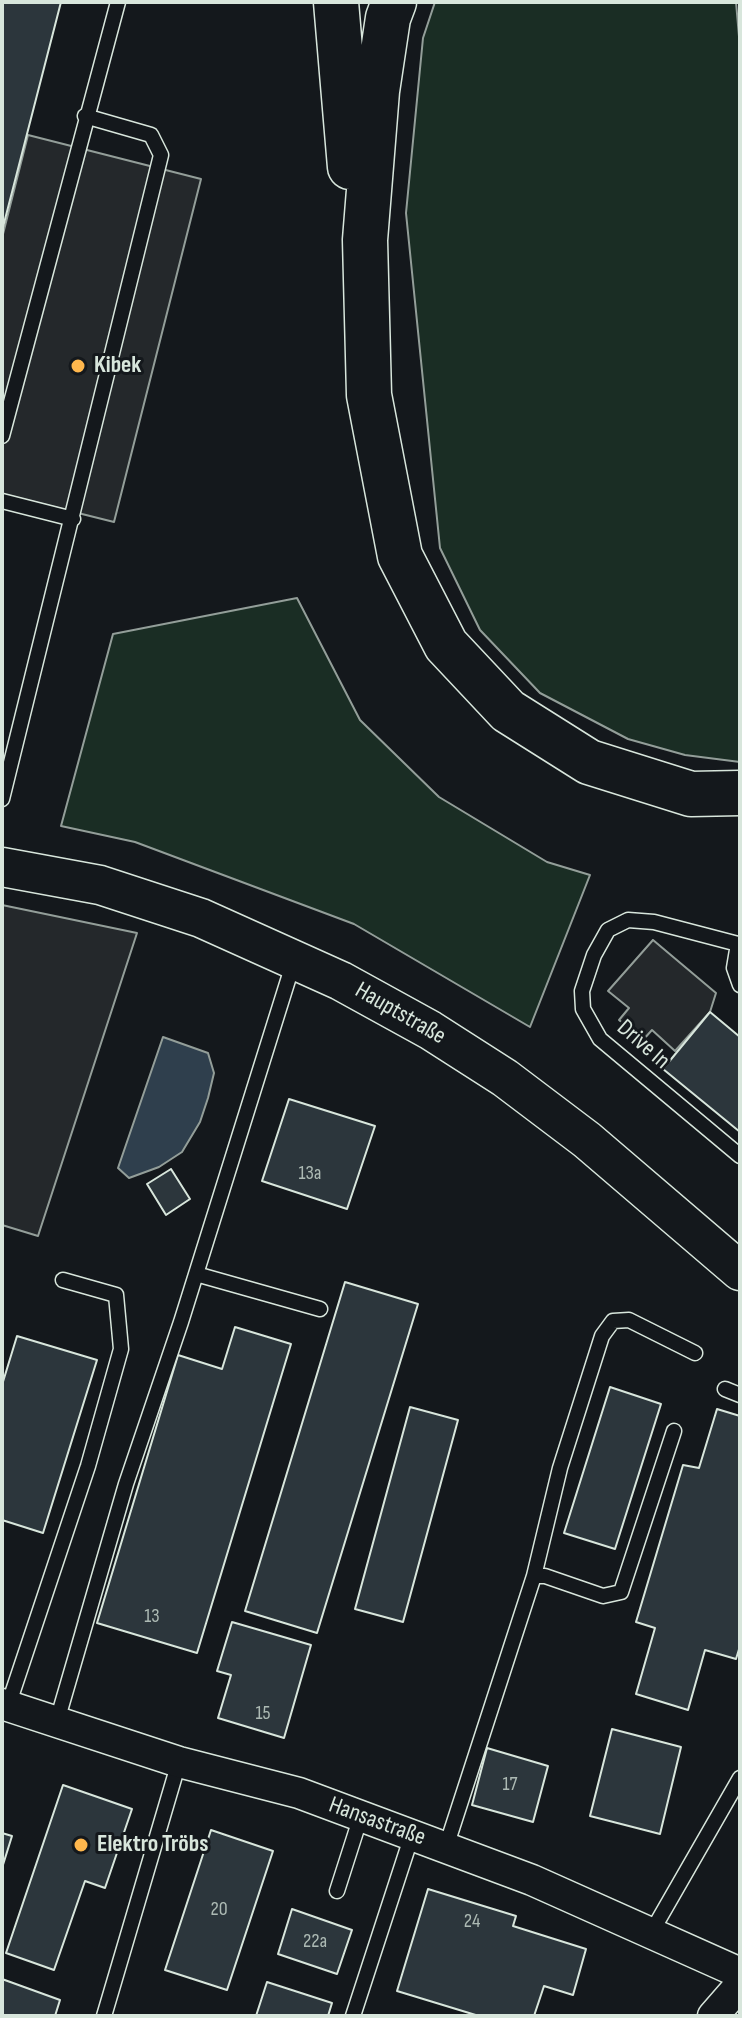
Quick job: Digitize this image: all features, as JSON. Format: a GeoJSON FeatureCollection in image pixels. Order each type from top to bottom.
{"type":"FeatureCollection","features":[{"type":"Feature","properties":{"kind":"highway"},"geometry":{"type":"LineString","coordinates":[[336,2],[350,169],[365,240]]}},
{"type":"Feature","properties":{"kind":"highway"},"geometry":{"type":"LineString","coordinates":[[394,2],[388,18],[377,91],[365,240],[369,395],[400,556],[446,645],[508,711],[589,762],[691,794],[740,790]]}},
{"type":"Feature","properties":{"kind":"street","name":"Hauptstraße"},"geometry":{"type":"LineString","coordinates":[[2,867],[100,885],[201,918],[295,960],[430,1030],[505,1078],[587,1140],[740,1271]]}},
{"type":"Feature","properties":{"kind":"street","name":"Hansastraße"},"geometry":{"type":"LineString","coordinates":[[5,1705],[179,1762],[299,1793],[532,1880],[740,1973]]}},
{"type":"Feature","properties":{"kind":"street"},"geometry":{"type":"LineString","coordinates":[[720,2013],[740,1985]]}},
{"type":"Feature","properties":{"kind":"lane"},"geometry":{"type":"LineString","coordinates":[[2,436],[85,116],[118,2]]}},
{"type":"Feature","properties":{"kind":"lane"},"geometry":{"type":"LineString","coordinates":[[2,799],[161,155],[151,135],[85,116]]}},
{"type":"Feature","properties":{"kind":"lane"},"geometry":{"type":"LineString","coordinates":[[2,501],[73,519]]}},
{"type":"Feature","properties":{"kind":"lane","name":"Drive In"},"geometry":{"type":"LineString","coordinates":[[740,985],[734,968],[738,944],[654,922],[628,920],[608,930],[594,955],[582,991],[583,1009],[600,1039],[740,1156]]}},
{"type":"Feature","properties":{"kind":"lane"},"geometry":{"type":"LineString","coordinates":[[57,1721],[126,1484],[295,960]]}},
{"type":"Feature","properties":{"kind":"lane"},"geometry":{"type":"LineString","coordinates":[[196,1274],[320,1309]]}},
{"type":"Feature","properties":{"kind":"lane"},"geometry":{"type":"LineString","coordinates":[[5,1705],[88,1466],[121,1349],[116,1295],[63,1280]]}},
{"type":"Feature","properties":{"kind":"lane"},"geometry":{"type":"LineString","coordinates":[[446,1847],[534,1576],[594,1352],[607,1329],[619,1319],[629,1320],[695,1353]]}},
{"type":"Feature","properties":{"kind":"lane"},"geometry":{"type":"LineString","coordinates":[[725,1389],[740,1395]]}},
{"type":"Feature","properties":{"kind":"lane"},"geometry":{"type":"LineString","coordinates":[[534,1576],[545,1576],[603,1596],[621,1592],[674,1431]]}},
{"type":"Feature","properties":{"kind":"lane"},"geometry":{"type":"LineString","coordinates":[[104,2016],[179,1762]]}},
{"type":"Feature","properties":{"kind":"lane"},"geometry":{"type":"LineString","coordinates":[[651,1933],[740,1778]]}},
{"type":"Feature","properties":{"kind":"lane"},"geometry":{"type":"LineString","coordinates":[[337,1891],[361,1816]]}},
{"type":"Feature","properties":{"kind":"lane"},"geometry":{"type":"LineString","coordinates":[[353,2016],[412,1835]]}},
{"type":"Feature","properties":{"kind":"green space"},"geometry":{"type":"Polygon","coordinates":[[[435,2],[736,2],[740,48],[740,762],[685,755],[628,739],[540,693],[480,630],[440,548],[406,213],[423,38],[435,2]]]}},
{"type":"Feature","properties":{"kind":"green space"},"geometry":{"type":"Polygon","coordinates":[[[297,598],[360,720],[439,797],[547,862],[590,875],[530,1027],[354,924],[135,842],[61,826],[113,634],[297,598]]]}},
{"type":"Feature","properties":{"kind":"shaded area","name":"Kibek"},"geometry":{"type":"Polygon","coordinates":[[[28,135],[201,179],[114,522],[2,494],[2,238],[28,135]]]}},
{"type":"Feature","properties":{"kind":"shaded area"},"geometry":{"type":"Polygon","coordinates":[[[2,905],[137,933],[38,1236],[2,1225],[2,905]]]}},
{"type":"Feature","properties":{"kind":"shaded area"},"geometry":{"type":"Polygon","coordinates":[[[653,940],[716,993],[710,1012],[675,1051],[652,1030],[643,1040],[619,1020],[629,1008],[608,991],[653,940]]]}},
{"type":"Feature","properties":{"kind":"water"},"geometry":{"type":"Polygon","coordinates":[[[163,1037],[208,1053],[214,1073],[208,1098],[200,1122],[182,1152],[159,1167],[129,1178],[118,1168],[163,1037]]]}},
{"type":"Feature","properties":{"kind":"building"},"geometry":{"type":"Polygon","coordinates":[[[2,2],[61,2],[2,231],[2,2]]]}},
{"type":"Feature","properties":{"kind":"building"},"geometry":{"type":"Polygon","coordinates":[[[710,1012],[740,1037],[740,1132],[663,1069],[710,1012]]]}},
{"type":"Feature","properties":{"kind":"building"},"geometry":{"type":"Polygon","coordinates":[[[289,1099],[375,1126],[347,1209],[262,1181],[289,1099]]]}},
{"type":"Feature","properties":{"kind":"building"},"geometry":{"type":"Polygon","coordinates":[[[171,1169],[190,1199],[166,1215],[147,1184],[171,1169]]]}},
{"type":"Feature","properties":{"kind":"building"},"geometry":{"type":"Polygon","coordinates":[[[345,1282],[418,1304],[317,1633],[245,1611],[345,1282]]]}},
{"type":"Feature","properties":{"kind":"building"},"geometry":{"type":"Polygon","coordinates":[[[235,1327],[291,1344],[197,1653],[97,1623],[178,1355],[222,1369],[235,1327]]]}},
{"type":"Feature","properties":{"kind":"building"},"geometry":{"type":"Polygon","coordinates":[[[17,1336],[97,1360],[43,1533],[2,1520],[2,1385],[17,1336]]]}},
{"type":"Feature","properties":{"kind":"building"},"geometry":{"type":"Polygon","coordinates":[[[610,1387],[661,1404],[615,1549],[564,1533],[610,1387]]]}},
{"type":"Feature","properties":{"kind":"building"},"geometry":{"type":"Polygon","coordinates":[[[410,1407],[458,1420],[403,1622],[355,1609],[410,1407]]]}},
{"type":"Feature","properties":{"kind":"building"},"geometry":{"type":"Polygon","coordinates":[[[717,1409],[740,1416],[740,1646],[736,1659],[705,1650],[688,1710],[636,1694],[655,1628],[636,1622],[683,1465],[699,1468],[717,1409]]]}},
{"type":"Feature","properties":{"kind":"building"},"geometry":{"type":"Polygon","coordinates":[[[232,1622],[311,1645],[284,1738],[218,1718],[231,1675],[217,1671],[232,1622]]]}},
{"type":"Feature","properties":{"kind":"building"},"geometry":{"type":"Polygon","coordinates":[[[612,1729],[681,1747],[660,1834],[590,1816],[612,1729]]]}},
{"type":"Feature","properties":{"kind":"building"},"geometry":{"type":"Polygon","coordinates":[[[487,1748],[548,1766],[533,1822],[472,1805],[487,1748]]]}},
{"type":"Feature","properties":{"kind":"building","name":"Elektro Tröbs"},"geometry":{"type":"Polygon","coordinates":[[[63,1785],[132,1809],[105,1888],[85,1881],[54,1970],[6,1953],[63,1785]]]}},
{"type":"Feature","properties":{"kind":"building"},"geometry":{"type":"Polygon","coordinates":[[[211,1830],[273,1851],[227,1990],[165,1970],[211,1830]]]}},
{"type":"Feature","properties":{"kind":"building"},"geometry":{"type":"Polygon","coordinates":[[[2,1833],[12,1836],[2,1868],[2,1833]]]}},
{"type":"Feature","properties":{"kind":"building"},"geometry":{"type":"Polygon","coordinates":[[[428,1889],[516,1916],[513,1926],[586,1949],[573,1995],[544,1986],[534,2016],[479,2016],[397,1991],[428,1889]]]}},
{"type":"Feature","properties":{"kind":"building"},"geometry":{"type":"Polygon","coordinates":[[[292,1909],[352,1930],[337,1974],[278,1954],[292,1909]]]}},
{"type":"Feature","properties":{"kind":"building"},"geometry":{"type":"Polygon","coordinates":[[[2,1979],[60,2000],[55,2016],[2,2016],[2,1979]]]}},
{"type":"Feature","properties":{"kind":"building"},"geometry":{"type":"Polygon","coordinates":[[[267,1982],[332,2003],[328,2016],[256,2016],[267,1982]]]}},
{"type":"Feature","properties":{"kind":"place","name":"Kibek"},"geometry":{"type":"Point","coordinates":[78,366]}},
{"type":"Feature","properties":{"kind":"place","name":"Elektro Tröbs"},"geometry":{"type":"Point","coordinates":[81,1845]}}]}
